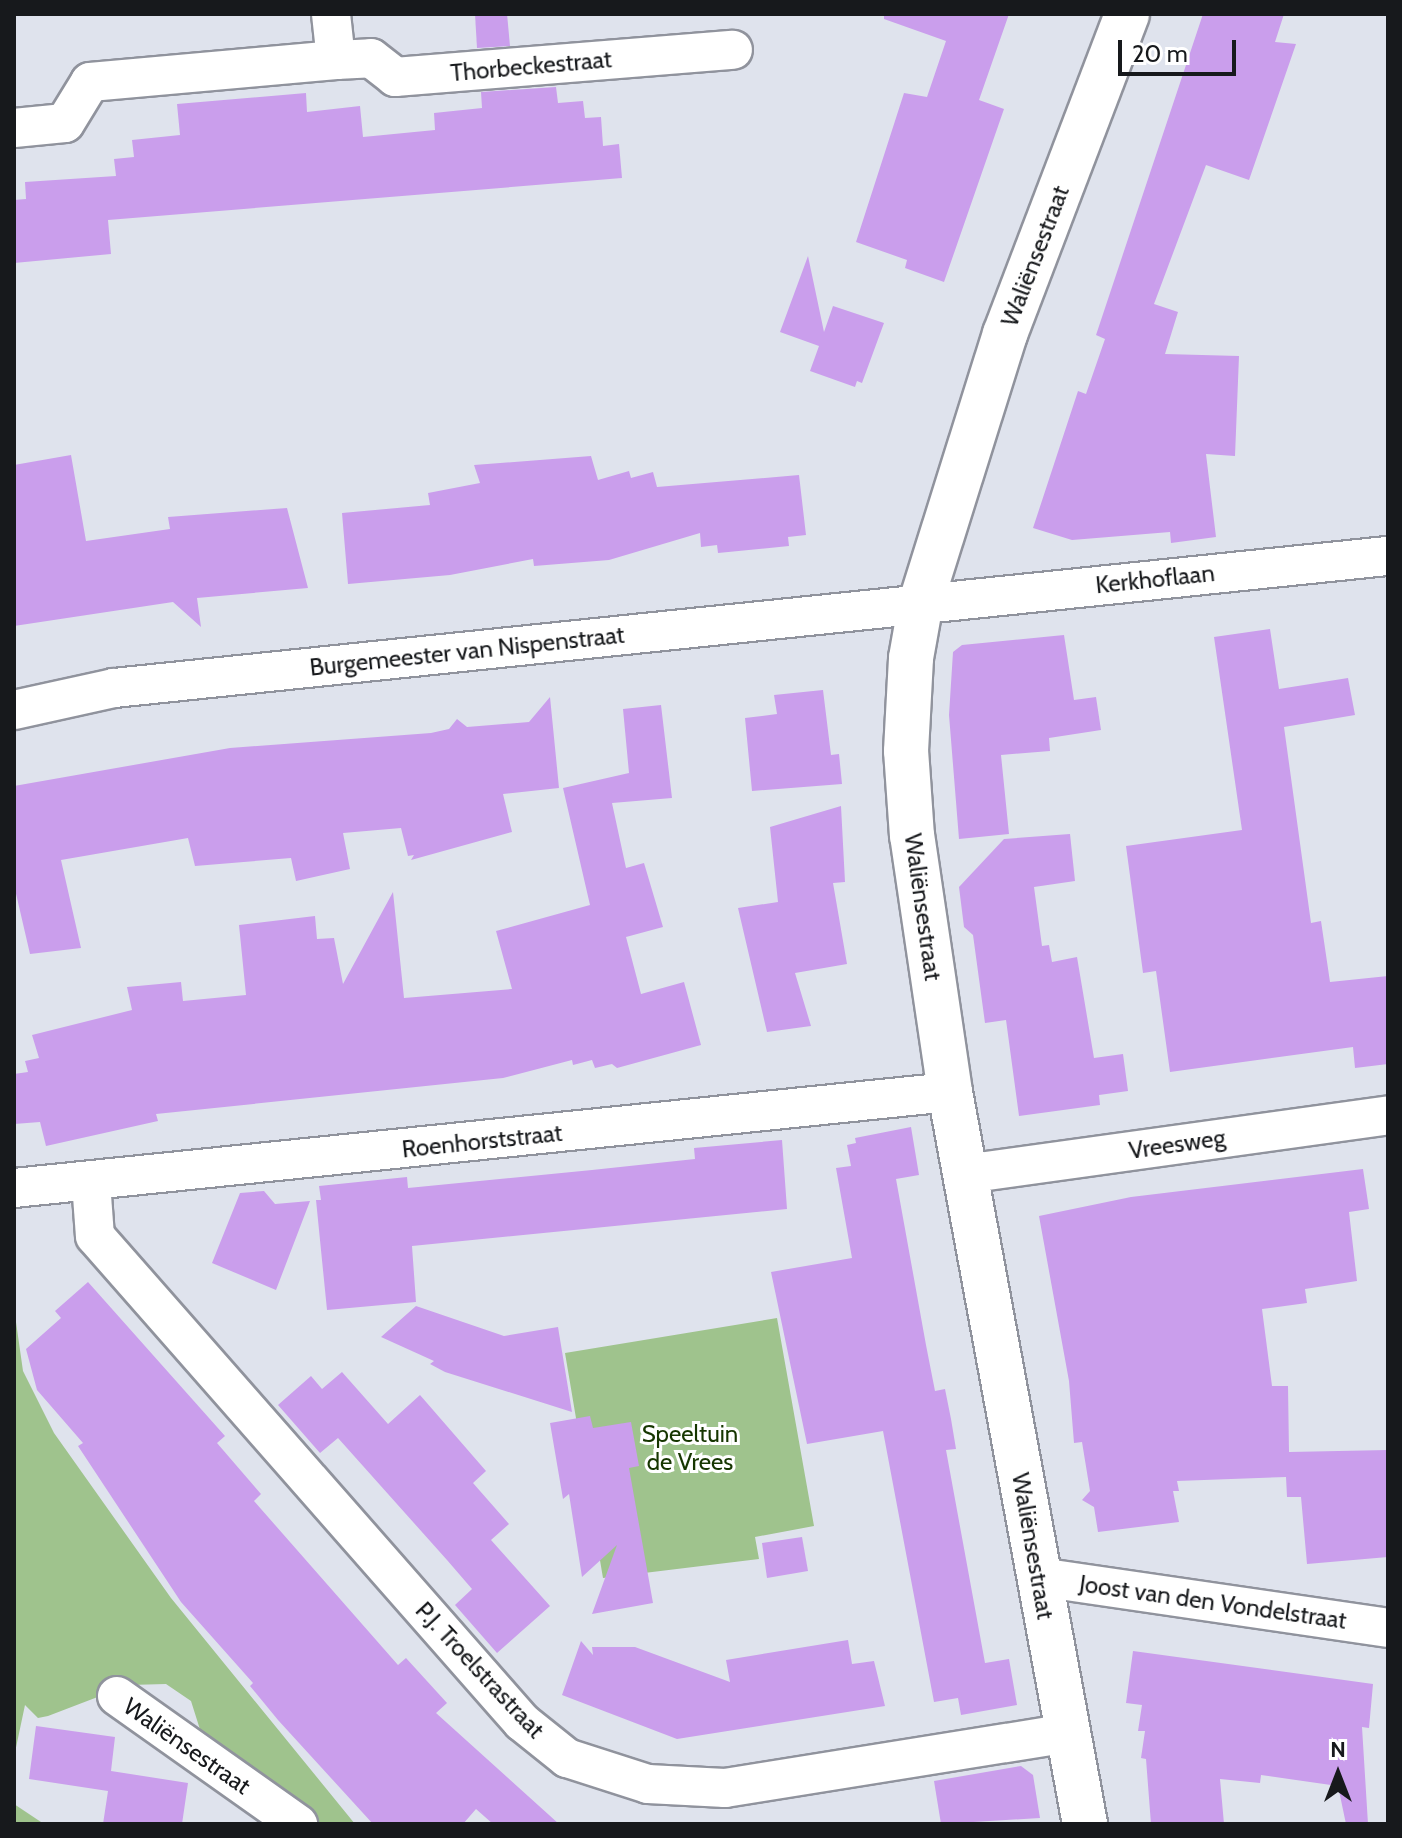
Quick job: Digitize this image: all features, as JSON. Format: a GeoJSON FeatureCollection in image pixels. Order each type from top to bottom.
{"type":"FeatureCollection","features":[{"type":"Feature","properties":{"kind":"street"},"geometry":{"type":"LineString","coordinates":[[331,14],[336,60]]}},
{"type":"Feature","properties":{"kind":"street","name":"Waliënsestraat"},"geometry":{"type":"LineString","coordinates":[[1085,1824],[950,1092],[912,836],[906,751],[911,658],[921,602],[1005,334],[1127,14]]}},
{"type":"Feature","properties":{"kind":"street","name":"Thorbeckestraat"},"geometry":{"type":"LineString","coordinates":[[14,128],[65,123],[90,82],[371,58],[395,77],[733,50]]}},
{"type":"Feature","properties":{"kind":"street","name":"Kerkhoflaan"},"geometry":{"type":"LineString","coordinates":[[921,602],[1388,556]]}},
{"type":"Feature","properties":{"kind":"street","name":"Burgemeester van Nispenstraat"},"geometry":{"type":"LineString","coordinates":[[14,710],[114,688],[921,602]]}},
{"type":"Feature","properties":{"kind":"street","name":"Roenhorststraat"},"geometry":{"type":"LineString","coordinates":[[14,1188],[950,1092]]}},
{"type":"Feature","properties":{"kind":"street","name":"Vreesweg"},"geometry":{"type":"LineString","coordinates":[[965,1174],[1388,1115]]}},
{"type":"Feature","properties":{"kind":"street","name":"P.J. Troelstrastraat"},"geometry":{"type":"LineString","coordinates":[[91,1182],[95,1236],[513,1713],[567,1758],[648,1784],[725,1788],[1068,1733]]}},
{"type":"Feature","properties":{"kind":"street","name":"Joost van den Vondelstraat"},"geometry":{"type":"LineString","coordinates":[[1039,1577],[1388,1628]]}},
{"type":"Feature","properties":{"kind":"street","name":"Waliënsestraat"},"geometry":{"type":"LineString","coordinates":[[117,1696],[298,1824]]}},
{"type":"Feature","properties":{"kind":"green space"},"geometry":{"type":"Polygon","coordinates":[[[14,1308],[23,1371],[54,1433],[171,1598],[355,1824],[304,1824],[209,1758],[191,1701],[166,1684],[129,1685],[38,1718],[25,1705],[14,1757],[14,1308]]]}},
{"type":"Feature","properties":{"kind":"green space","name":"Speeltuin de Vrees"},"geometry":{"type":"Polygon","coordinates":[[[777,1318],[814,1526],[755,1537],[759,1559],[603,1578],[565,1353],[777,1318]]]}},
{"type":"Feature","properties":{"kind":"green space"},"geometry":{"type":"Polygon","coordinates":[[[14,1804],[44,1824],[14,1824],[14,1804]]]}},
{"type":"Feature","properties":{"kind":"building"},"geometry":{"type":"Polygon","coordinates":[[[475,14],[507,14],[510,46],[477,48],[475,14]]]}},
{"type":"Feature","properties":{"kind":"building"},"geometry":{"type":"Polygon","coordinates":[[[884,14],[1009,14],[979,100],[1004,109],[944,282],[905,268],[907,260],[856,242],[904,93],[927,97],[946,41],[884,19],[884,14]]]}},
{"type":"Feature","properties":{"kind":"building"},"geometry":{"type":"Polygon","coordinates":[[[1203,14],[1284,14],[1275,42],[1296,44],[1249,180],[1206,165],[1154,304],[1178,312],[1165,354],[1239,356],[1235,456],[1206,454],[1216,537],[1171,543],[1170,532],[1072,540],[1033,528],[1078,391],[1086,394],[1105,339],[1096,335],[1203,14]]]}},
{"type":"Feature","properties":{"kind":"building"},"geometry":{"type":"Polygon","coordinates":[[[556,87],[558,103],[583,101],[585,118],[601,117],[603,146],[619,144],[622,178],[108,220],[111,254],[14,263],[14,200],[26,199],[25,182],[116,176],[114,159],[134,157],[132,140],[180,135],[177,104],[306,93],[307,112],[360,106],[363,137],[435,130],[434,113],[482,108],[481,92],[556,87]]]}},
{"type":"Feature","properties":{"kind":"building"},"geometry":{"type":"Polygon","coordinates":[[[808,256],[824,332],[833,306],[884,323],[862,383],[857,381],[855,387],[810,371],[819,346],[780,332],[808,256]]]}},
{"type":"Feature","properties":{"kind":"building"},"geometry":{"type":"Polygon","coordinates":[[[71,455],[86,541],[170,529],[168,517],[287,508],[308,588],[197,598],[201,627],[173,602],[14,626],[14,465],[71,455]]]}},
{"type":"Feature","properties":{"kind":"building"},"geometry":{"type":"Polygon","coordinates":[[[591,456],[598,480],[629,471],[631,478],[653,472],[657,487],[799,475],[806,535],[788,537],[789,546],[718,553],[717,545],[701,547],[700,533],[609,560],[534,566],[533,559],[450,575],[348,584],[342,513],[430,505],[428,493],[480,483],[474,465],[591,456]]]}},
{"type":"Feature","properties":{"kind":"building"},"geometry":{"type":"Polygon","coordinates":[[[1270,629],[1279,689],[1348,678],[1355,715],[1284,727],[1311,923],[1321,921],[1330,982],[1388,976],[1388,1064],[1355,1068],[1353,1047],[1170,1072],[1156,971],[1143,973],[1126,846],[1242,830],[1214,637],[1270,629]]]}},
{"type":"Feature","properties":{"kind":"building"},"geometry":{"type":"Polygon","coordinates":[[[1064,635],[1074,700],[1096,697],[1101,730],[1049,738],[1050,751],[1001,755],[1009,834],[959,839],[949,715],[953,652],[962,645],[1064,635]]]}},
{"type":"Feature","properties":{"kind":"building"},"geometry":{"type":"Polygon","coordinates":[[[823,690],[831,755],[839,754],[842,784],[752,791],[745,718],[777,714],[774,695],[823,690]]]}},
{"type":"Feature","properties":{"kind":"building"},"geometry":{"type":"Polygon","coordinates":[[[550,697],[559,788],[503,794],[512,832],[411,860],[414,855],[408,856],[401,828],[343,833],[350,869],[296,881],[291,858],[195,866],[188,838],[61,860],[81,948],[30,954],[14,885],[14,786],[230,748],[431,733],[449,729],[457,719],[467,727],[529,722],[550,697]]]}},
{"type":"Feature","properties":{"kind":"building"},"geometry":{"type":"Polygon","coordinates":[[[661,705],[672,798],[612,803],[626,868],[644,863],[663,927],[626,937],[641,994],[684,982],[701,1045],[617,1068],[612,1064],[595,1068],[592,1060],[573,1065],[572,1060],[503,1078],[156,1114],[158,1121],[46,1146],[40,1122],[14,1124],[14,1074],[28,1072],[25,1061],[39,1058],[32,1035],[132,1010],[127,987],[181,982],[183,1001],[246,995],[239,925],[315,916],[317,939],[334,938],[343,984],[393,892],[404,998],[512,989],[496,931],[590,905],[563,788],[629,773],[623,709],[661,705]]]}},
{"type":"Feature","properties":{"kind":"building"},"geometry":{"type":"Polygon","coordinates":[[[841,806],[845,882],[833,883],[847,964],[795,973],[811,1026],[767,1032],[738,908],[778,902],[770,827],[841,806]]]}},
{"type":"Feature","properties":{"kind":"building"},"geometry":{"type":"Polygon","coordinates":[[[1070,834],[1075,881],[1034,887],[1042,946],[1049,945],[1052,962],[1077,957],[1094,1058],[1123,1054],[1128,1091],[1099,1095],[1100,1105],[1019,1116],[1006,1020],[985,1023],[973,935],[964,927],[959,887],[1004,839],[1070,834]]]}},
{"type":"Feature","properties":{"kind":"building"},"geometry":{"type":"Polygon","coordinates":[[[911,1127],[919,1175],[896,1179],[926,1345],[935,1391],[945,1389],[951,1419],[956,1449],[946,1450],[985,1663],[1009,1659],[1017,1705],[961,1715],[958,1698],[934,1702],[883,1431],[807,1444],[771,1272],[852,1258],[836,1168],[851,1166],[847,1145],[856,1143],[855,1138],[911,1127]]]}},
{"type":"Feature","properties":{"kind":"building"},"geometry":{"type":"Polygon","coordinates":[[[782,1140],[787,1209],[412,1246],[416,1302],[327,1310],[316,1200],[321,1200],[319,1186],[407,1177],[408,1188],[592,1170],[695,1159],[694,1148],[782,1140]]]}},
{"type":"Feature","properties":{"kind":"building"},"geometry":{"type":"Polygon","coordinates":[[[1363,1169],[1369,1209],[1349,1212],[1357,1281],[1305,1289],[1307,1303],[1262,1309],[1272,1386],[1288,1386],[1289,1452],[1388,1450],[1388,1557],[1307,1564],[1301,1497],[1287,1497],[1286,1477],[1177,1481],[1179,1491],[1173,1491],[1179,1522],[1098,1532],[1094,1507],[1082,1500],[1090,1491],[1082,1442],[1074,1443],[1069,1381],[1039,1216],[1131,1197],[1363,1169]]]}},
{"type":"Feature","properties":{"kind":"building"},"geometry":{"type":"Polygon","coordinates":[[[264,1191],[275,1204],[310,1201],[276,1290],[212,1263],[240,1193],[264,1191]]]}},
{"type":"Feature","properties":{"kind":"building"},"geometry":{"type":"Polygon","coordinates":[[[88,1282],[225,1436],[217,1443],[261,1494],[254,1501],[398,1665],[406,1658],[447,1703],[436,1713],[559,1824],[493,1824],[476,1809],[463,1824],[373,1824],[278,1720],[250,1686],[253,1683],[181,1602],[78,1446],[83,1443],[37,1390],[26,1349],[61,1318],[55,1311],[88,1282]]]}},
{"type":"Feature","properties":{"kind":"building"},"geometry":{"type":"Polygon","coordinates":[[[416,1306],[504,1336],[558,1327],[572,1412],[445,1372],[430,1364],[434,1361],[381,1337],[416,1306]]]}},
{"type":"Feature","properties":{"kind":"building"},"geometry":{"type":"Polygon","coordinates":[[[342,1372],[388,1424],[420,1395],[486,1471],[473,1483],[509,1524],[491,1540],[550,1606],[497,1653],[455,1605],[472,1589],[447,1560],[338,1438],[320,1453],[278,1405],[311,1376],[322,1389],[342,1372]]]}},
{"type":"Feature","properties":{"kind":"building"},"geometry":{"type":"Polygon","coordinates":[[[590,1416],[593,1428],[631,1422],[639,1466],[629,1468],[653,1603],[592,1614],[617,1545],[582,1577],[569,1494],[563,1499],[550,1423],[590,1416]]]}},
{"type":"Feature","properties":{"kind":"building"},"geometry":{"type":"Polygon","coordinates":[[[802,1537],[808,1571],[767,1578],[762,1543],[802,1537]]]}},
{"type":"Feature","properties":{"kind":"building"},"geometry":{"type":"Polygon","coordinates":[[[848,1640],[852,1664],[874,1661],[885,1706],[677,1739],[562,1695],[581,1641],[593,1655],[592,1647],[635,1647],[730,1682],[726,1660],[848,1640]]]}},
{"type":"Feature","properties":{"kind":"building"},"geometry":{"type":"Polygon","coordinates":[[[1133,1651],[1373,1684],[1369,1728],[1362,1727],[1368,1824],[1346,1824],[1338,1786],[1261,1775],[1260,1783],[1220,1779],[1224,1824],[1151,1824],[1146,1759],[1141,1758],[1145,1731],[1138,1731],[1142,1705],[1126,1703],[1133,1651]]]}},
{"type":"Feature","properties":{"kind":"building"},"geometry":{"type":"Polygon","coordinates":[[[36,1726],[115,1737],[111,1771],[188,1783],[182,1824],[103,1824],[108,1791],[29,1779],[36,1726]]]}},
{"type":"Feature","properties":{"kind":"building"},"geometry":{"type":"Polygon","coordinates":[[[1021,1766],[1033,1775],[1040,1818],[941,1824],[934,1781],[1021,1766]]]}}]}
